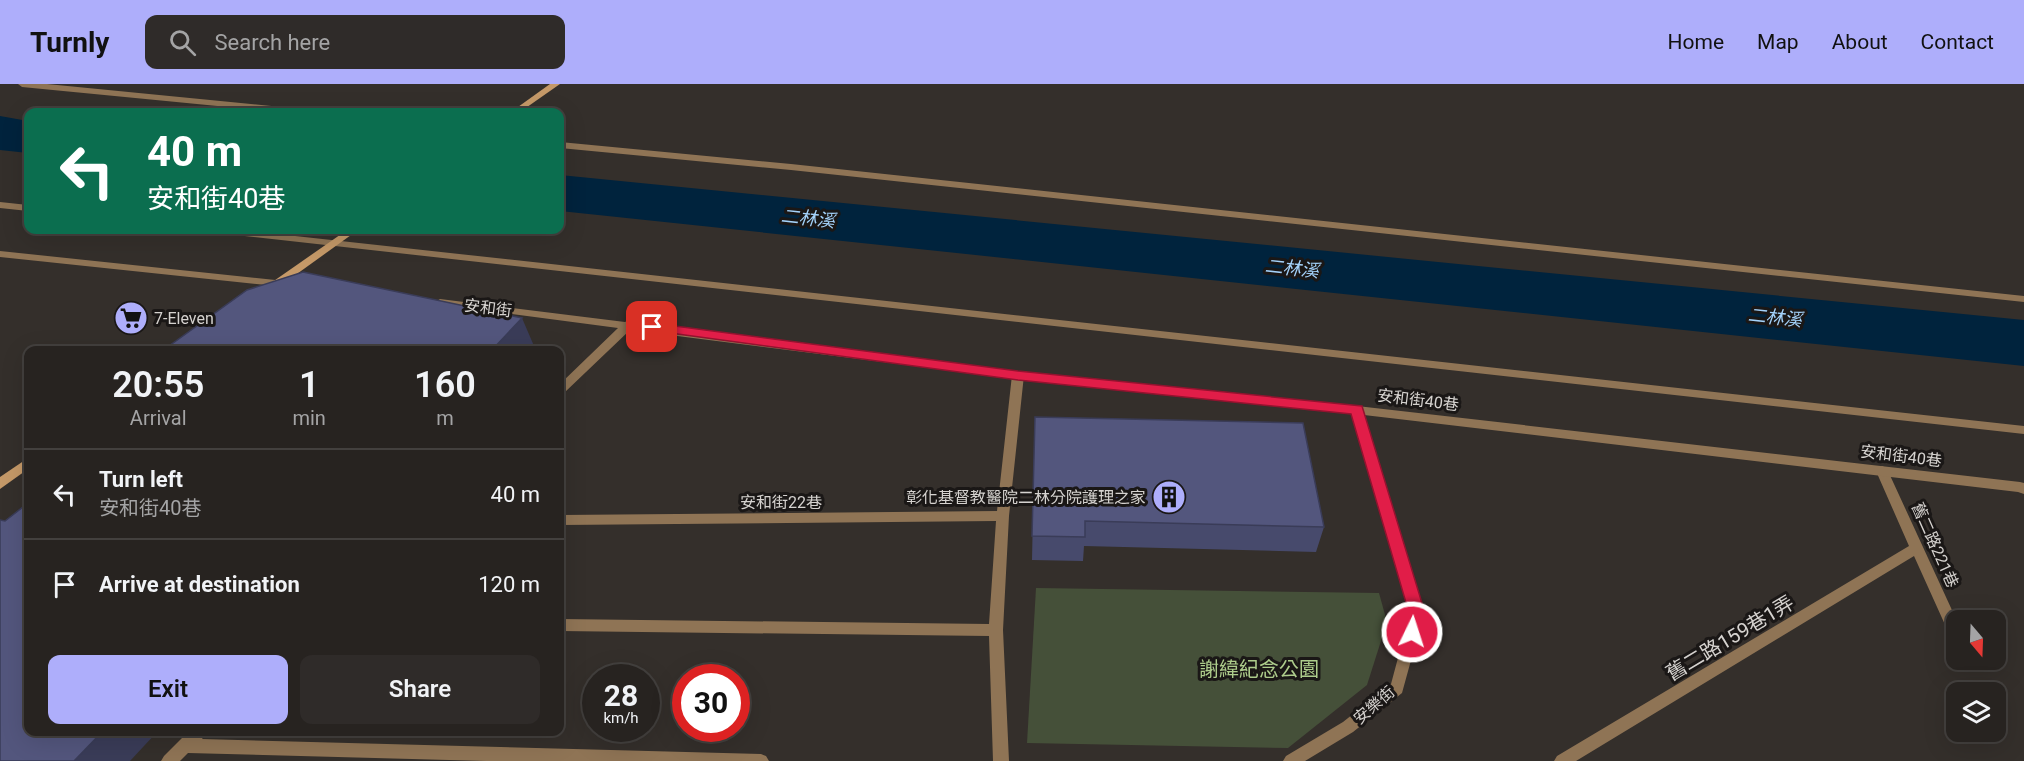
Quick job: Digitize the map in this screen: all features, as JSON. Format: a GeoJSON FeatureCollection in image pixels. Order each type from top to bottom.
{"type":"FeatureCollection","features":[{"type":"Feature","properties":{"kind":"main road"},"geometry":{"type":"LineString","coordinates":[[521,108],[556,84]]}},
{"type":"Feature","properties":{"kind":"main road"},"geometry":{"type":"LineString","coordinates":[[259,297],[347,234]]}},
{"type":"Feature","properties":{"kind":"main road"},"geometry":{"type":"LineString","coordinates":[[0,484],[24,466]]}},
{"type":"Feature","properties":{"kind":"street"},"geometry":{"type":"LineString","coordinates":[[22,84],[261,108]]}},
{"type":"Feature","properties":{"kind":"street"},"geometry":{"type":"LineString","coordinates":[[564,145],[803,168],[2024,299]]}},
{"type":"Feature","properties":{"kind":"street"},"geometry":{"type":"LineString","coordinates":[[0,205],[24,208]]}},
{"type":"Feature","properties":{"kind":"street"},"geometry":{"type":"LineString","coordinates":[[254,234],[2024,430]]}},
{"type":"Feature","properties":{"kind":"street"},"geometry":{"type":"LineString","coordinates":[[0,254],[301,286]]}},
{"type":"Feature","properties":{"kind":"street","name":"安和街"},"geometry":{"type":"LineString","coordinates":[[430,301],[629,324]]}},
{"type":"Feature","properties":{"kind":"street"},"geometry":{"type":"LineString","coordinates":[[564,386],[629,324]]}},
{"type":"Feature","properties":{"kind":"street","name":"安和街40巷"},"geometry":{"type":"LineString","coordinates":[[629,324],[1018,375],[1357,410],[2024,489]]}},
{"type":"Feature","properties":{"kind":"street"},"geometry":{"type":"LineString","coordinates":[[1001,761],[996,630],[1003,516],[1018,375]]}},
{"type":"Feature","properties":{"kind":"street","name":"安樂街"},"geometry":{"type":"LineString","coordinates":[[1291,761],[1348,727],[1397,688],[1417,613],[1357,410]]}},
{"type":"Feature","properties":{"kind":"street","name":"舊二路221巷"},"geometry":{"type":"LineString","coordinates":[[1882,471],[1946,612]]}},
{"type":"Feature","properties":{"kind":"street","name":"安和街22巷"},"geometry":{"type":"LineString","coordinates":[[564,520],[1003,516]]}},
{"type":"Feature","properties":{"kind":"street","name":"舊二路159巷1弄"},"geometry":{"type":"LineString","coordinates":[[1562,761],[1917,548]]}},
{"type":"Feature","properties":{"kind":"street"},"geometry":{"type":"LineString","coordinates":[[564,625],[996,630]]}},
{"type":"Feature","properties":{"kind":"street"},"geometry":{"type":"LineString","coordinates":[[169,761],[195,736]]}},
{"type":"Feature","properties":{"kind":"street"},"geometry":{"type":"LineString","coordinates":[[185,746],[761,761]]}},
{"type":"Feature","properties":{"kind":"green space","name":"謝緯紀念公園"},"geometry":{"type":"Polygon","coordinates":[[[1036,588],[1379,593],[1387,622],[1367,685],[1288,748],[1027,743],[1036,588]]]}},
{"type":"Feature","properties":{"kind":"building"},"geometry":{"type":"Polygon","coordinates":[[[303,272],[522,318],[496,346],[169,346],[247,290],[303,272]]]}},
{"type":"Feature","properties":{"kind":"building","name":"彰化基督教醫院二林分院護理之家"},"geometry":{"type":"Polygon","coordinates":[[[1035,417],[1303,423],[1324,527],[1085,521],[1085,537],[1032,536],[1035,417]]]}},
{"type":"Feature","properties":{"kind":"building"},"geometry":{"type":"Polygon","coordinates":[[[24,506],[24,736],[98,736],[74,761],[0,761],[0,520],[5,521],[24,506]]]}},
{"type":"Feature","properties":{"kind":"waterway","name":"二林溪"},"geometry":{"type":"LineString","coordinates":[[0,133],[24,136]]}},
{"type":"Feature","properties":{"kind":"waterway","name":"二林溪"},"geometry":{"type":"LineString","coordinates":[[564,193],[2024,343]]}},
{"type":"Feature","properties":{"kind":"place","name":"7-Eleven"},"geometry":{"type":"Point","coordinates":[131,318]}},
{"type":"Feature","properties":{"kind":"place","name":"彰化基督教醫院二林分院護理之家"},"geometry":{"type":"Point","coordinates":[1169,497]}},
{"type":"Feature","properties":{"kind":"route"},"geometry":{"type":"LineString","coordinates":[[652,327],[1018,375],[1357,410],[1417,613],[1412,632]]}}]}
